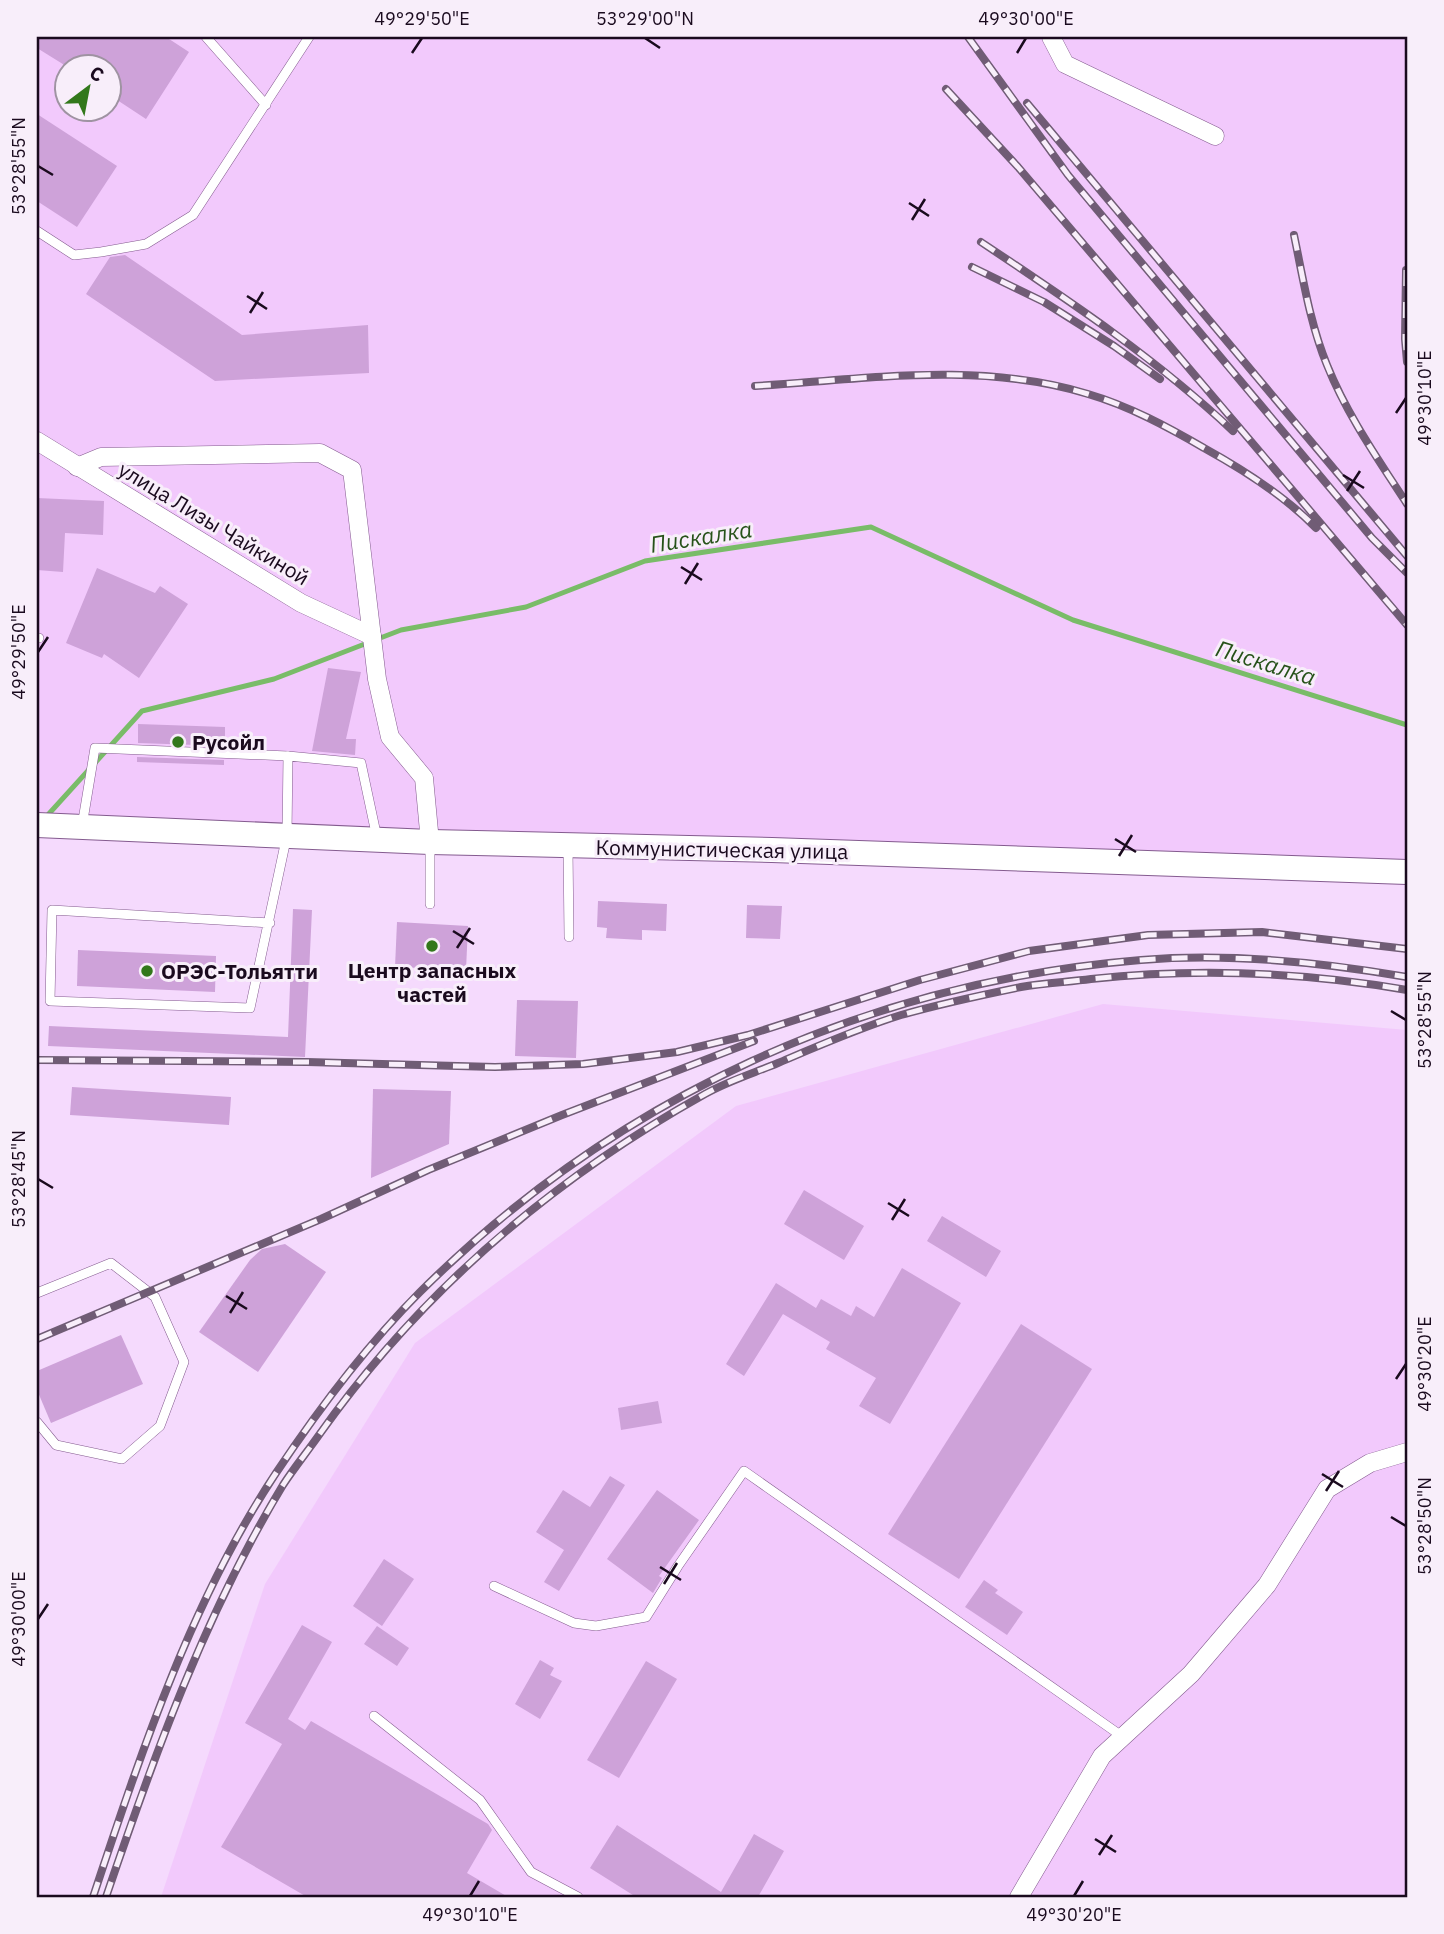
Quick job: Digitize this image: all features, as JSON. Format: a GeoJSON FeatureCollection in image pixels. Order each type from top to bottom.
{"type":"FeatureCollection","features":[{"type":"Feature","properties":{"kind":"main road","name":"Коммунистическая улица"},"geometry":{"type":"LineString","coordinates":[[37,825],[430,842],[786,850],[1407,873]]}},
{"type":"Feature","properties":{"kind":"street"},"geometry":{"type":"LineString","coordinates":[[1051,37],[1065,64],[1214,136]]}},
{"type":"Feature","properties":{"kind":"street","name":"улица Лизы Чайкиной"},"geometry":{"type":"LineString","coordinates":[[37,441],[301,603],[372,636]]}},
{"type":"Feature","properties":{"kind":"street"},"geometry":{"type":"LineString","coordinates":[[77,467],[101,457],[320,453],[352,470],[377,679],[390,737],[424,778],[430,842]]}},
{"type":"Feature","properties":{"kind":"street"},"geometry":{"type":"LineString","coordinates":[[1018,1897],[1102,1756],[1191,1674],[1267,1585],[1327,1489],[1370,1463],[1407,1452]]}},
{"type":"Feature","properties":{"kind":"lane"},"geometry":{"type":"LineString","coordinates":[[206,37],[266,105]]}},
{"type":"Feature","properties":{"kind":"lane"},"geometry":{"type":"LineString","coordinates":[[37,232],[74,255],[146,244],[193,215],[308,37]]}},
{"type":"Feature","properties":{"kind":"lane"},"geometry":{"type":"LineString","coordinates":[[82,827],[95,748],[288,756],[361,763],[378,840]]}},
{"type":"Feature","properties":{"kind":"lane"},"geometry":{"type":"LineString","coordinates":[[270,923],[52,910],[50,1001],[250,1008],[270,923],[287,835],[288,756]]}},
{"type":"Feature","properties":{"kind":"lane"},"geometry":{"type":"LineString","coordinates":[[430,842],[430,904]]}},
{"type":"Feature","properties":{"kind":"lane"},"geometry":{"type":"LineString","coordinates":[[568,845],[569,937]]}},
{"type":"Feature","properties":{"kind":"lane"},"geometry":{"type":"LineString","coordinates":[[37,1293],[111,1263],[155,1297],[184,1362],[160,1426],[121,1459],[56,1445],[37,1422]]}},
{"type":"Feature","properties":{"kind":"lane"},"geometry":{"type":"LineString","coordinates":[[494,1586],[574,1623],[596,1626],[646,1617],[744,1471],[1123,1737]]}},
{"type":"Feature","properties":{"kind":"lane"},"geometry":{"type":"LineString","coordinates":[[374,1716],[480,1800],[531,1872],[578,1897]]}},
{"type":"Feature","properties":{"kind":"shaded area"},"geometry":{"type":"Polygon","coordinates":[[[37,37],[1407,37],[1407,869],[37,818],[37,37]]]}},
{"type":"Feature","properties":{"kind":"shaded area"},"geometry":{"type":"Polygon","coordinates":[[[1103,1004],[1407,1030],[1407,1897],[161,1897],[265,1584],[415,1343],[736,1106],[1103,1004]]]}},
{"type":"Feature","properties":{"kind":"building"},"geometry":{"type":"Polygon","coordinates":[[[37,37],[166,37],[189,52],[146,119],[122,103],[122,52],[52,52],[52,57],[37,48],[37,37]]]}},
{"type":"Feature","properties":{"kind":"building"},"geometry":{"type":"Polygon","coordinates":[[[37,114],[117,166],[77,227],[37,201],[37,114]]]}},
{"type":"Feature","properties":{"kind":"building"},"geometry":{"type":"Polygon","coordinates":[[[125,255],[242,335],[368,325],[369,373],[215,381],[86,294],[110,257],[125,255]]]}},
{"type":"Feature","properties":{"kind":"building"},"geometry":{"type":"Polygon","coordinates":[[[37,498],[104,501],[103,535],[65,533],[63,572],[37,570],[37,498]]]}},
{"type":"Feature","properties":{"kind":"building"},"geometry":{"type":"Polygon","coordinates":[[[97,568],[155,593],[160,586],[188,604],[139,678],[104,654],[102,658],[66,643],[97,568]]]}},
{"type":"Feature","properties":{"kind":"building"},"geometry":{"type":"Polygon","coordinates":[[[328,668],[361,672],[346,739],[356,739],[355,755],[312,751],[328,668]]]}},
{"type":"Feature","properties":{"kind":"building"},"geometry":{"type":"Polygon","coordinates":[[[138,724],[225,727],[225,746],[138,743],[138,724]]]}},
{"type":"Feature","properties":{"kind":"building"},"geometry":{"type":"Polygon","coordinates":[[[137,757],[224,760],[224,765],[137,762],[137,757]]]}},
{"type":"Feature","properties":{"kind":"building"},"geometry":{"type":"Polygon","coordinates":[[[598,901],[667,904],[666,931],[642,930],[642,940],[606,938],[607,928],[597,927],[598,901]]]}},
{"type":"Feature","properties":{"kind":"building"},"geometry":{"type":"Polygon","coordinates":[[[747,905],[782,906],[780,939],[746,938],[747,905]]]}},
{"type":"Feature","properties":{"kind":"building"},"geometry":{"type":"Polygon","coordinates":[[[293,909],[312,910],[305,1057],[48,1046],[49,1026],[288,1037],[293,909]]]}},
{"type":"Feature","properties":{"kind":"building","name":"Центр запасных частей"},"geometry":{"type":"Polygon","coordinates":[[[397,922],[468,926],[466,970],[395,967],[397,922]]]}},
{"type":"Feature","properties":{"kind":"building","name":"ОРЭС-Тольятти"},"geometry":{"type":"Polygon","coordinates":[[[78,950],[216,956],[215,992],[77,986],[78,950]]]}},
{"type":"Feature","properties":{"kind":"building"},"geometry":{"type":"Polygon","coordinates":[[[517,1000],[578,1001],[576,1058],[515,1056],[517,1000]]]}},
{"type":"Feature","properties":{"kind":"building"},"geometry":{"type":"Polygon","coordinates":[[[72,1087],[231,1097],[229,1125],[70,1115],[72,1087]]]}},
{"type":"Feature","properties":{"kind":"building"},"geometry":{"type":"Polygon","coordinates":[[[373,1089],[451,1091],[449,1144],[371,1178],[373,1089]]]}},
{"type":"Feature","properties":{"kind":"building"},"geometry":{"type":"Polygon","coordinates":[[[804,1190],[864,1226],[844,1260],[784,1224],[804,1190]]]}},
{"type":"Feature","properties":{"kind":"building"},"geometry":{"type":"Polygon","coordinates":[[[942,1216],[1001,1251],[986,1277],[927,1241],[942,1216]]]}},
{"type":"Feature","properties":{"kind":"building"},"geometry":{"type":"Polygon","coordinates":[[[285,1244],[326,1272],[258,1372],[199,1332],[250,1260],[262,1249],[285,1244]]]}},
{"type":"Feature","properties":{"kind":"building"},"geometry":{"type":"Polygon","coordinates":[[[902,1268],[961,1303],[890,1424],[859,1406],[876,1378],[826,1349],[830,1342],[783,1314],[744,1376],[726,1364],[776,1283],[816,1308],[821,1299],[851,1316],[856,1306],[874,1317],[902,1268]]]}},
{"type":"Feature","properties":{"kind":"building"},"geometry":{"type":"Polygon","coordinates":[[[1021,1324],[1092,1369],[959,1579],[888,1534],[1021,1324]]]}},
{"type":"Feature","properties":{"kind":"building"},"geometry":{"type":"Polygon","coordinates":[[[121,1335],[143,1384],[51,1423],[37,1390],[37,1371],[121,1335]]]}},
{"type":"Feature","properties":{"kind":"building"},"geometry":{"type":"Polygon","coordinates":[[[658,1401],[662,1423],[621,1430],[618,1408],[658,1401]]]}},
{"type":"Feature","properties":{"kind":"building"},"geometry":{"type":"Polygon","coordinates":[[[610,1476],[625,1485],[559,1591],[544,1582],[564,1550],[536,1532],[563,1490],[590,1507],[610,1476]]]}},
{"type":"Feature","properties":{"kind":"building"},"geometry":{"type":"Polygon","coordinates":[[[657,1490],[699,1520],[659,1576],[662,1578],[653,1593],[607,1559],[657,1490]]]}},
{"type":"Feature","properties":{"kind":"building"},"geometry":{"type":"Polygon","coordinates":[[[384,1559],[414,1579],[382,1626],[353,1606],[384,1559]]]}},
{"type":"Feature","properties":{"kind":"building"},"geometry":{"type":"Polygon","coordinates":[[[984,1580],[998,1590],[995,1593],[1023,1612],[1007,1635],[965,1607],[984,1580]]]}},
{"type":"Feature","properties":{"kind":"building"},"geometry":{"type":"Polygon","coordinates":[[[302,1625],[332,1642],[288,1719],[305,1730],[311,1721],[488,1824],[492,1830],[467,1873],[508,1897],[307,1897],[221,1847],[282,1744],[245,1723],[302,1625]]]}},
{"type":"Feature","properties":{"kind":"building"},"geometry":{"type":"Polygon","coordinates":[[[377,1626],[409,1648],[397,1666],[364,1644],[377,1626]]]}},
{"type":"Feature","properties":{"kind":"building"},"geometry":{"type":"Polygon","coordinates":[[[540,1660],[554,1668],[550,1675],[562,1681],[540,1719],[515,1704],[540,1660]]]}},
{"type":"Feature","properties":{"kind":"building"},"geometry":{"type":"Polygon","coordinates":[[[646,1661],[677,1679],[619,1778],[587,1760],[646,1661]]]}},
{"type":"Feature","properties":{"kind":"building"},"geometry":{"type":"Polygon","coordinates":[[[617,1825],[721,1892],[754,1834],[784,1851],[758,1897],[636,1897],[590,1868],[617,1825]]]}},
{"type":"Feature","properties":{"kind":"waterway","name":"Пискалка"},"geometry":{"type":"LineString","coordinates":[[46,817],[142,711],[274,679],[401,630],[526,607],[645,561],[871,527],[1073,620],[1407,725]]}},
{"type":"Feature","properties":{"kind":"railway"},"geometry":{"type":"LineString","coordinates":[[968,37],[1068,175],[1372,538],[1407,573]]}},
{"type":"Feature","properties":{"kind":"railway"},"geometry":{"type":"LineString","coordinates":[[946,89],[1018,167],[1407,625]]}},
{"type":"Feature","properties":{"kind":"railway"},"geometry":{"type":"LineString","coordinates":[[1027,103],[1407,556]]}},
{"type":"Feature","properties":{"kind":"railway"},"geometry":{"type":"LineString","coordinates":[[1294,235],[1311,317],[1327,365],[1353,419],[1407,504]]}},
{"type":"Feature","properties":{"kind":"railway"},"geometry":{"type":"LineString","coordinates":[[981,242],[1142,354],[1233,431]]}},
{"type":"Feature","properties":{"kind":"railway"},"geometry":{"type":"LineString","coordinates":[[972,267],[1044,302],[1160,379]]}},
{"type":"Feature","properties":{"kind":"railway"},"geometry":{"type":"LineString","coordinates":[[1406,270],[1407,362]]}},
{"type":"Feature","properties":{"kind":"railway"},"geometry":{"type":"LineString","coordinates":[[755,386],[880,377],[965,375],[1047,384],[1088,394],[1148,418],[1218,456],[1277,495],[1316,528]]}},
{"type":"Feature","properties":{"kind":"railway"},"geometry":{"type":"LineString","coordinates":[[37,1060],[307,1062],[495,1067],[583,1064],[677,1052],[748,1035],[920,980],[1029,951],[1148,935],[1262,932],[1407,949]]}},
{"type":"Feature","properties":{"kind":"railway"},"geometry":{"type":"LineString","coordinates":[[93,1897],[150,1733],[193,1625],[218,1573],[276,1473],[344,1379],[400,1312],[496,1223],[576,1161],[662,1108],[751,1062],[844,1024],[940,994],[1039,973],[1174,958],[1274,960],[1407,977]]}},
{"type":"Feature","properties":{"kind":"railway"},"geometry":{"type":"LineString","coordinates":[[106,1897],[183,1686],[229,1584],[283,1485],[359,1383],[445,1286],[492,1243],[594,1163],[648,1127],[732,1081],[885,1020],[991,993],[1091,979],[1210,973],[1329,979],[1407,990]]}},
{"type":"Feature","properties":{"kind":"railway"},"geometry":{"type":"LineString","coordinates":[[37,1339],[321,1219],[428,1170],[754,1041]]}},
{"type":"Feature","properties":{"kind":"place","name":"Русойл"},"geometry":{"type":"Point","coordinates":[178,742]}},
{"type":"Feature","properties":{"kind":"place","name":"Центр запасных частей"},"geometry":{"type":"Point","coordinates":[432,946]}},
{"type":"Feature","properties":{"kind":"place","name":"ОРЭС-Тольятти"},"geometry":{"type":"Point","coordinates":[147,971]}}]}
